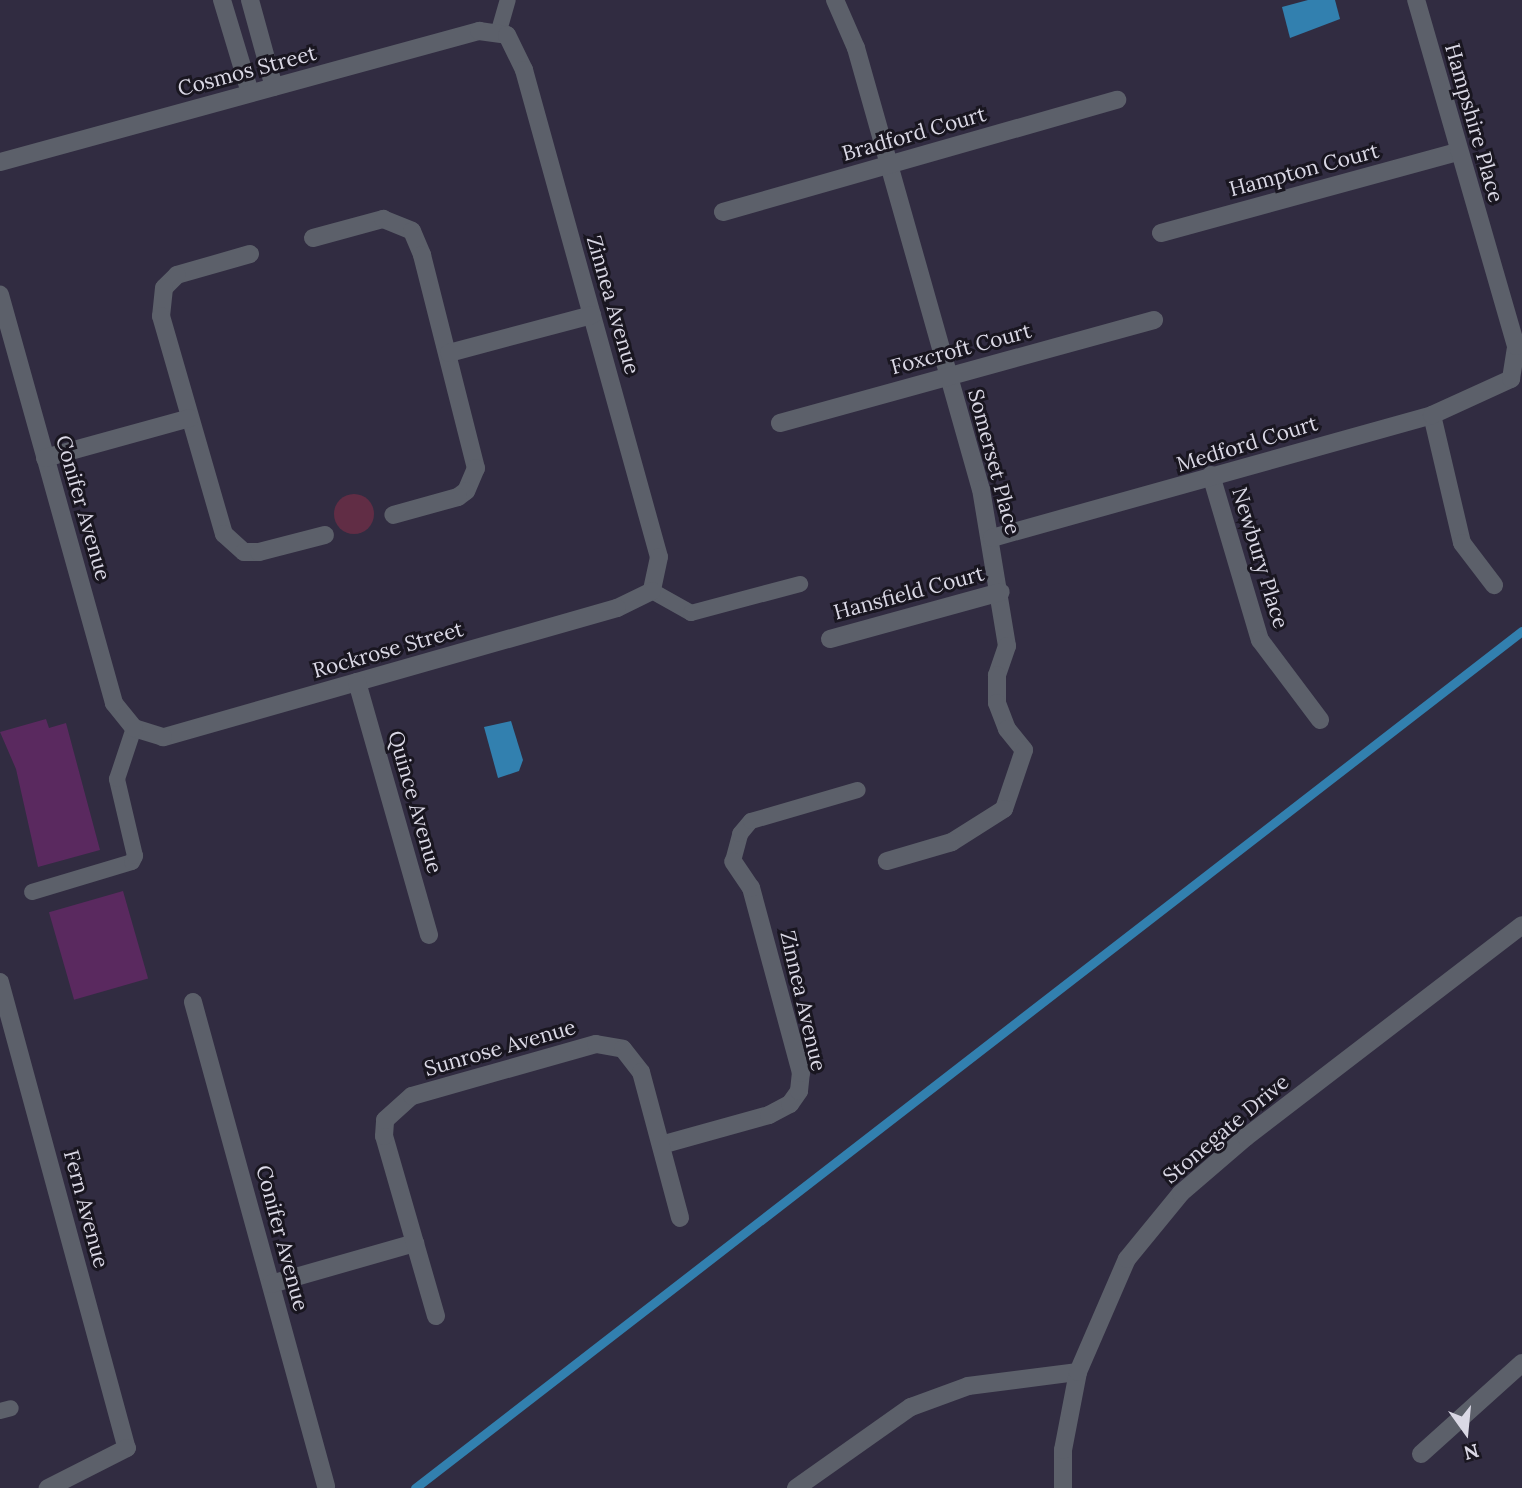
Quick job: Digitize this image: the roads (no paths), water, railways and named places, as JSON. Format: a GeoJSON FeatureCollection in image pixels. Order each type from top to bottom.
{"type":"FeatureCollection","features":[{"type":"Feature","properties":{"kind":"street"},"geometry":{"type":"LineString","coordinates":[[222,0],[250,93]]}},
{"type":"Feature","properties":{"kind":"street"},"geometry":{"type":"LineString","coordinates":[[250,0],[274,87]]}},
{"type":"Feature","properties":{"kind":"street","name":"Somerset Place"},"geometry":{"type":"LineString","coordinates":[[835,0],[856,48],[890,164],[992,538],[1007,646],[997,675],[997,703],[1007,729],[1024,750],[1004,809],[953,842],[887,861]]}},
{"type":"Feature","properties":{"kind":"street","name":"Hampshire Place"},"geometry":{"type":"LineString","coordinates":[[1416,0],[1516,346],[1511,379]]}},
{"type":"Feature","properties":{"kind":"street","name":"Cosmos Street"},"geometry":{"type":"LineString","coordinates":[[0,162],[479,31],[503,34]]}},
{"type":"Feature","properties":{"kind":"street","name":"Zinnea Avenue"},"geometry":{"type":"LineString","coordinates":[[503,34],[524,70],[659,557],[652,592]]}},
{"type":"Feature","properties":{"kind":"street","name":"Bradford Court"},"geometry":{"type":"LineString","coordinates":[[723,212],[1117,100]]}},
{"type":"Feature","properties":{"kind":"street","name":"Hampton Court"},"geometry":{"type":"LineString","coordinates":[[1161,233],[1458,152]]}},
{"type":"Feature","properties":{"kind":"street"},"geometry":{"type":"LineString","coordinates":[[313,238],[383,219],[412,230],[449,353],[475,454],[472,483],[458,497],[393,515]]}},
{"type":"Feature","properties":{"kind":"street"},"geometry":{"type":"LineString","coordinates":[[250,254],[177,275],[164,288],[161,316],[217,518],[236,547],[259,552],[326,535]]}},
{"type":"Feature","properties":{"kind":"street","name":"Conifer Avenue"},"geometry":{"type":"LineString","coordinates":[[0,295],[114,703],[134,728]]}},
{"type":"Feature","properties":{"kind":"street"},"geometry":{"type":"LineString","coordinates":[[1504,307],[1522,302]]}},
{"type":"Feature","properties":{"kind":"street"},"geometry":{"type":"LineString","coordinates":[[449,353],[592,315]]}},
{"type":"Feature","properties":{"kind":"street","name":"Foxcroft Court"},"geometry":{"type":"LineString","coordinates":[[780,423],[1154,320]]}},
{"type":"Feature","properties":{"kind":"street","name":"Medford Court"},"geometry":{"type":"LineString","coordinates":[[992,538],[1175,490],[1211,475],[1432,415],[1511,379]]}},
{"type":"Feature","properties":{"kind":"street"},"geometry":{"type":"LineString","coordinates":[[1432,415],[1462,543],[1494,585]]}},
{"type":"Feature","properties":{"kind":"street"},"geometry":{"type":"LineString","coordinates":[[45,458],[190,418]]}},
{"type":"Feature","properties":{"kind":"street","name":"Newbury Place"},"geometry":{"type":"LineString","coordinates":[[1211,475],[1260,640],[1320,720]]}},
{"type":"Feature","properties":{"kind":"street","name":"Rockrose Street"},"geometry":{"type":"LineString","coordinates":[[134,728],[163,737],[617,608],[652,592]]}},
{"type":"Feature","properties":{"kind":"street","name":"Hansfield Court"},"geometry":{"type":"LineString","coordinates":[[830,639],[1001,592]]}},
{"type":"Feature","properties":{"kind":"street","name":"Quince Avenue"},"geometry":{"type":"LineString","coordinates":[[357,682],[429,935]]}},
{"type":"Feature","properties":{"kind":"street","name":"Zinnea Avenue"},"geometry":{"type":"LineString","coordinates":[[661,1145],[769,1115],[790,1104],[799,1091],[801,1073],[751,888],[733,861]]}},
{"type":"Feature","properties":{"kind":"street","name":"Stonegate Drive"},"geometry":{"type":"LineString","coordinates":[[1063,1488],[1063,1450],[1078,1372],[1127,1259],[1181,1193],[1522,925]]}},
{"type":"Feature","properties":{"kind":"street","name":"Fern Avenue"},"geometry":{"type":"LineString","coordinates":[[0,982],[127,1448],[48,1488]]}},
{"type":"Feature","properties":{"kind":"street","name":"Conifer Avenue"},"geometry":{"type":"LineString","coordinates":[[193,1002],[326,1486]]}},
{"type":"Feature","properties":{"kind":"street","name":"Sunrose Avenue"},"geometry":{"type":"LineString","coordinates":[[415,1243],[384,1136],[385,1119],[412,1096],[608,1044],[635,1060],[680,1218]]}},
{"type":"Feature","properties":{"kind":"street"},"geometry":{"type":"LineString","coordinates":[[271,1284],[415,1243],[436,1316]]}},
{"type":"Feature","properties":{"kind":"street"},"geometry":{"type":"LineString","coordinates":[[1421,1454],[1522,1363]]}},
{"type":"Feature","properties":{"kind":"street"},"geometry":{"type":"LineString","coordinates":[[796,1488],[911,1407],[968,1386],[1078,1372]]}},
{"type":"Feature","properties":{"kind":"lane"},"geometry":{"type":"LineString","coordinates":[[503,34],[508,0]]}},
{"type":"Feature","properties":{"kind":"lane"},"geometry":{"type":"LineString","coordinates":[[652,592],[691,613],[800,583]]}},
{"type":"Feature","properties":{"kind":"lane"},"geometry":{"type":"LineString","coordinates":[[32,892],[132,862],[135,856],[117,779],[134,728]]}},
{"type":"Feature","properties":{"kind":"lane"},"geometry":{"type":"LineString","coordinates":[[733,861],[740,834],[751,821],[859,790]]}},
{"type":"Feature","properties":{"kind":"water"},"geometry":{"type":"Polygon","coordinates":[[[1308,0],[1335,0],[1340,19],[1290,38],[1282,7],[1308,0]]]}},
{"type":"Feature","properties":{"kind":"water"},"geometry":{"type":"Polygon","coordinates":[[[511,721],[523,760],[519,771],[498,778],[484,727],[511,721]]]}},
{"type":"Feature","properties":{"kind":"waterway"},"geometry":{"type":"LineString","coordinates":[[415,1488],[1522,631]]}}]}
